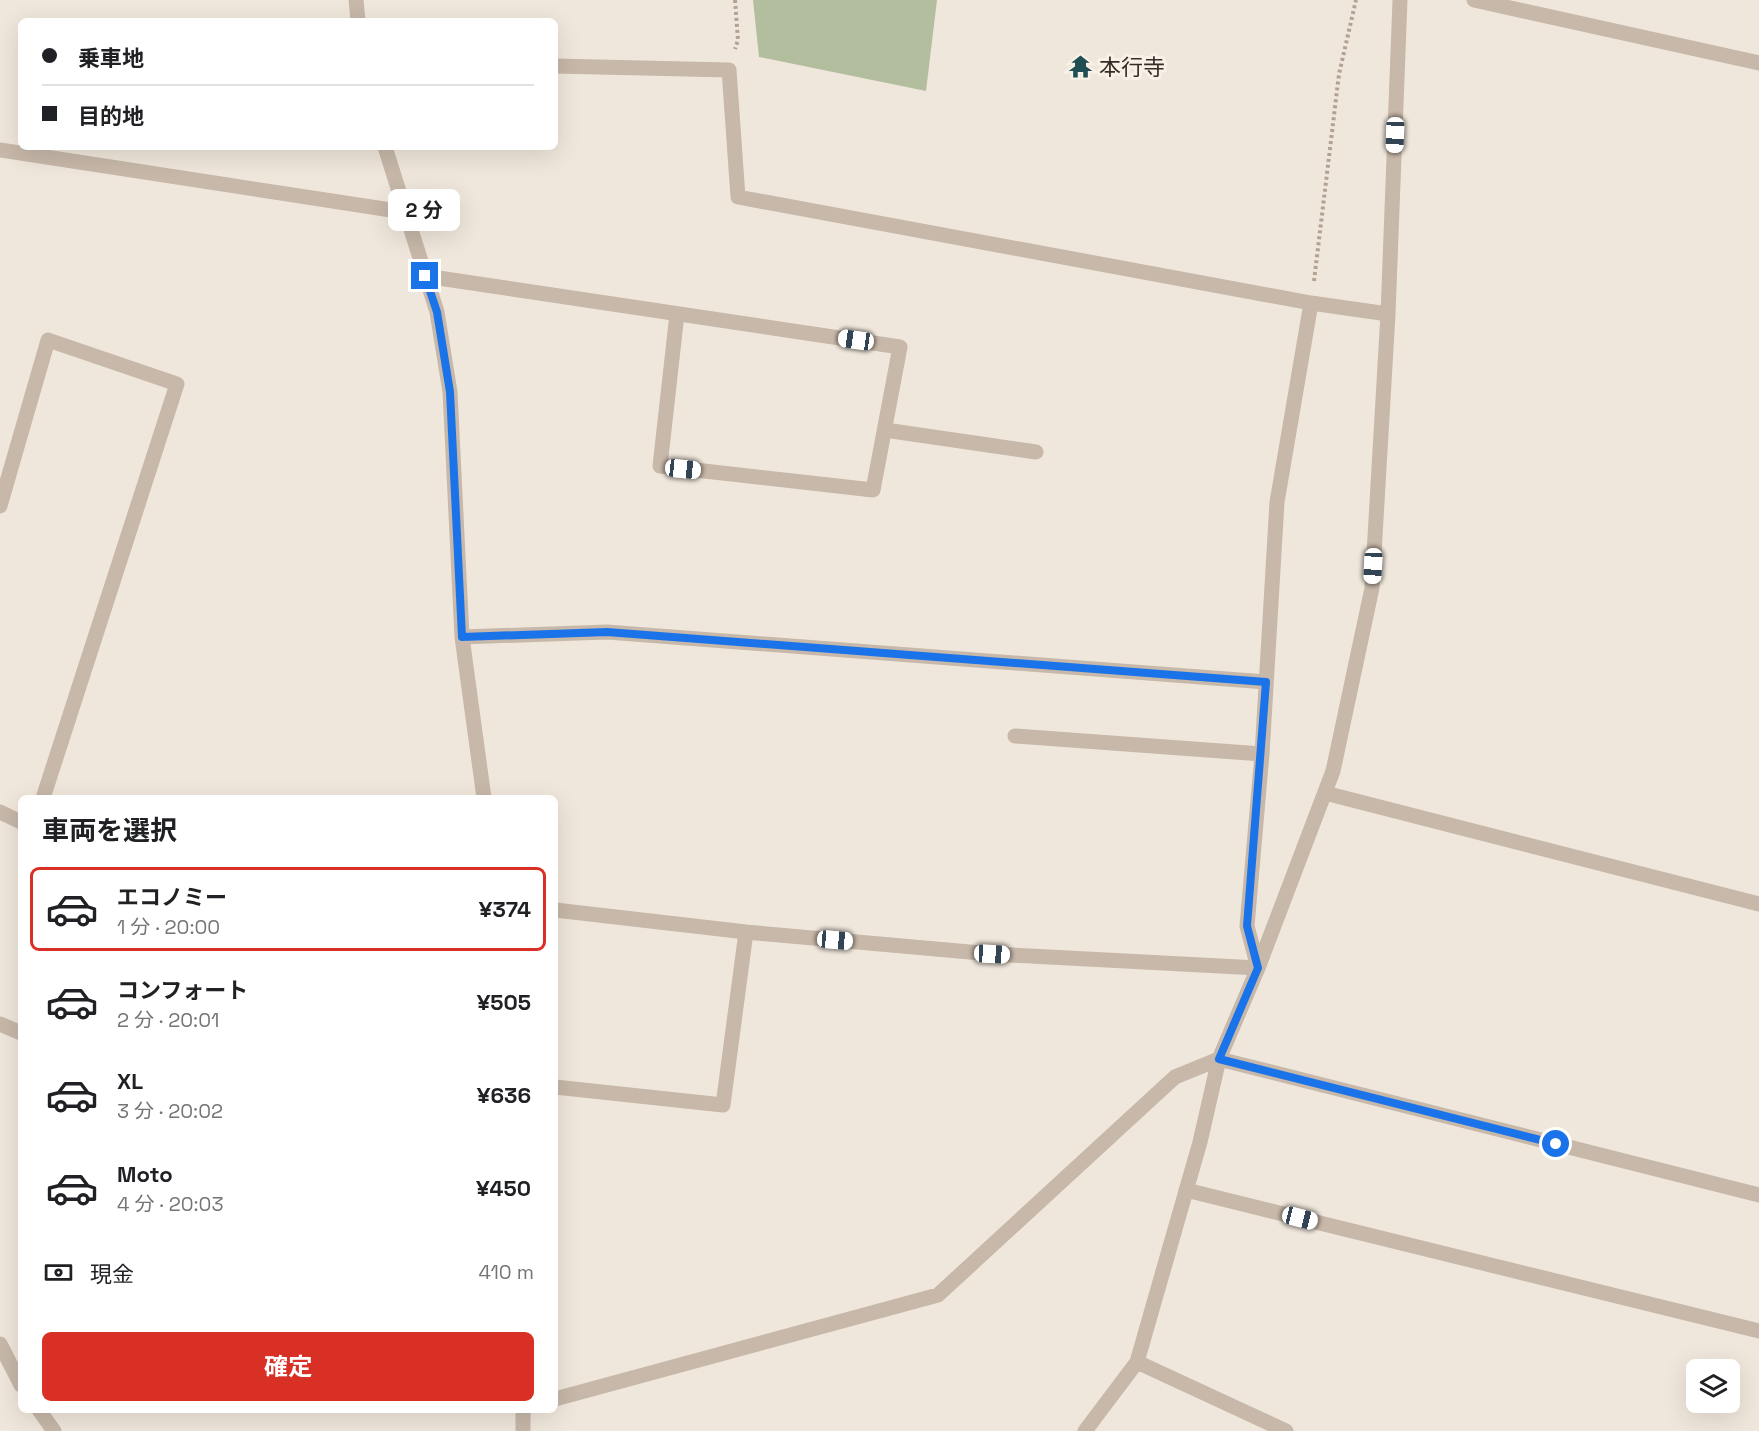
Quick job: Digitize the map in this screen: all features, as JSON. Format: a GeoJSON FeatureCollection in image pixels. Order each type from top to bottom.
{"type":"FeatureCollection","features":[{"type":"Feature","properties":{"kind":"street"},"geometry":{"type":"LineString","coordinates":[[356,0],[358,18]]}},
{"type":"Feature","properties":{"kind":"street"},"geometry":{"type":"LineString","coordinates":[[1085,1431],[1137,1362],[1186,1190],[1219,1059],[1258,968],[1333,771],[1372,588],[1388,314],[1400,0]]}},
{"type":"Feature","properties":{"kind":"street"},"geometry":{"type":"LineString","coordinates":[[1474,0],[1759,63]]}},
{"type":"Feature","properties":{"kind":"street"},"geometry":{"type":"LineString","coordinates":[[558,66],[729,70],[738,197],[1311,303],[1388,314]]}},
{"type":"Feature","properties":{"kind":"street"},"geometry":{"type":"LineString","coordinates":[[0,150],[404,212]]}},
{"type":"Feature","properties":{"kind":"street"},"geometry":{"type":"LineString","coordinates":[[385,150],[437,312],[450,392],[462,637],[484,795]]}},
{"type":"Feature","properties":{"kind":"street"},"geometry":{"type":"LineString","coordinates":[[425,276],[900,347],[873,490],[660,466],[677,314]]}},
{"type":"Feature","properties":{"kind":"street"},"geometry":{"type":"LineString","coordinates":[[1258,968],[1247,926],[1262,754],[1277,502],[1311,303]]}},
{"type":"Feature","properties":{"kind":"street"},"geometry":{"type":"LineString","coordinates":[[0,506],[48,340],[177,384],[44,795]]}},
{"type":"Feature","properties":{"kind":"street"},"geometry":{"type":"LineString","coordinates":[[885,430],[1036,452]]}},
{"type":"Feature","properties":{"kind":"street"},"geometry":{"type":"LineString","coordinates":[[462,637],[607,632],[1266,682]]}},
{"type":"Feature","properties":{"kind":"street"},"geometry":{"type":"LineString","coordinates":[[1015,736],[1262,754]]}},
{"type":"Feature","properties":{"kind":"street"},"geometry":{"type":"LineString","coordinates":[[1325,793],[1759,904]]}},
{"type":"Feature","properties":{"kind":"street"},"geometry":{"type":"LineString","coordinates":[[0,812],[18,821]]}},
{"type":"Feature","properties":{"kind":"street"},"geometry":{"type":"LineString","coordinates":[[558,910],[746,932],[992,954],[1258,968]]}},
{"type":"Feature","properties":{"kind":"street"},"geometry":{"type":"LineString","coordinates":[[558,1087],[723,1106],[746,932]]}},
{"type":"Feature","properties":{"kind":"street"},"geometry":{"type":"LineString","coordinates":[[0,1024],[18,1032]]}},
{"type":"Feature","properties":{"kind":"street"},"geometry":{"type":"LineString","coordinates":[[558,1398],[938,1295],[1175,1077],[1219,1059],[1759,1195]]}},
{"type":"Feature","properties":{"kind":"street"},"geometry":{"type":"LineString","coordinates":[[1186,1190],[1759,1331]]}},
{"type":"Feature","properties":{"kind":"street"},"geometry":{"type":"LineString","coordinates":[[0,1344],[18,1379]]}},
{"type":"Feature","properties":{"kind":"street"},"geometry":{"type":"LineString","coordinates":[[1137,1362],[1286,1431]]}},
{"type":"Feature","properties":{"kind":"street"},"geometry":{"type":"LineString","coordinates":[[41,1413],[54,1431]]}},
{"type":"Feature","properties":{"kind":"street"},"geometry":{"type":"LineString","coordinates":[[523,1413],[523,1431]]}},
{"type":"Feature","properties":{"kind":"path"},"geometry":{"type":"LineString","coordinates":[[729,70],[738,40],[735,0]]}},
{"type":"Feature","properties":{"kind":"path"},"geometry":{"type":"LineString","coordinates":[[1311,303],[1339,74],[1356,0]]}},
{"type":"Feature","properties":{"kind":"green space"},"geometry":{"type":"Polygon","coordinates":[[[753,0],[937,0],[926,91],[759,57],[753,0]]]}},
{"type":"Feature","properties":{"kind":"place","name":"本行寺"},"geometry":{"type":"Point","coordinates":[1081,67]}},
{"type":"Feature","properties":{"kind":"route"},"geometry":{"type":"LineString","coordinates":[[425,276],[437,312],[450,392],[462,637],[607,632],[1266,682],[1247,926],[1258,968],[1219,1059],[1556,1144]]}}]}
